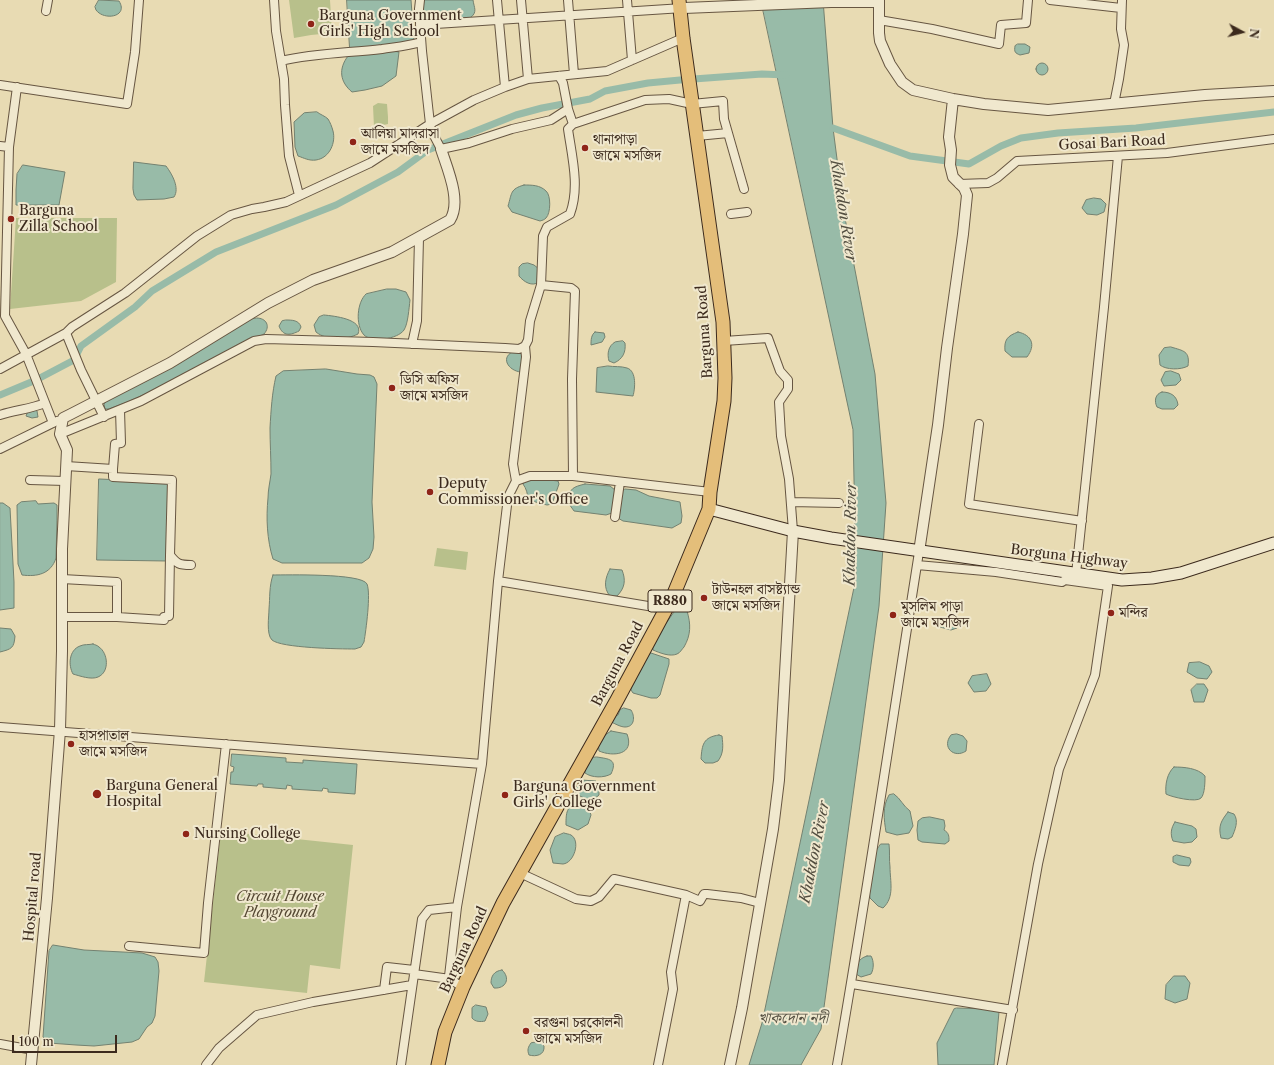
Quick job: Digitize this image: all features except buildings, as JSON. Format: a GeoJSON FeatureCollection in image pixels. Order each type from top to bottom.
{"type":"FeatureCollection","features":[{"type":"Feature","properties":{"kind":"main road","name":"Barguna Road"},"geometry":{"type":"LineString","coordinates":[[438,1065],[445,1032],[463,988],[503,903],[617,700],[673,596],[710,510],[710,492],[724,401],[724,341],[721,306],[683,38],[681,4]]}},
{"type":"Feature","properties":{"kind":"main road","name":"Borguna Highway"},"geometry":{"type":"LineString","coordinates":[[710,510],[793,531],[831,538],[919,552],[1122,580],[1166,576],[1216,562],[1274,543]]}},
{"type":"Feature","properties":{"kind":"street"},"geometry":{"type":"LineString","coordinates":[[46,11],[48,0]]}},
{"type":"Feature","properties":{"kind":"street"},"geometry":{"type":"LineString","coordinates":[[0,85],[127,104],[135,52],[139,0]]}},
{"type":"Feature","properties":{"kind":"street"},"geometry":{"type":"LineString","coordinates":[[273,0],[276,31],[284,79],[289,156],[299,195]]}},
{"type":"Feature","properties":{"kind":"street"},"geometry":{"type":"LineString","coordinates":[[0,449],[170,363],[268,303],[314,280],[392,252],[450,220],[454,215],[455,206],[452,183],[441,149],[431,127],[421,42],[419,9],[420,0]]}},
{"type":"Feature","properties":{"kind":"street"},"geometry":{"type":"LineString","coordinates":[[497,0],[500,21],[504,87]]}},
{"type":"Feature","properties":{"kind":"street"},"geometry":{"type":"LineString","coordinates":[[521,0],[528,79]]}},
{"type":"Feature","properties":{"kind":"street"},"geometry":{"type":"LineString","coordinates":[[568,0],[574,74]]}},
{"type":"Feature","properties":{"kind":"street"},"geometry":{"type":"LineString","coordinates":[[627,0],[632,60]]}},
{"type":"Feature","properties":{"kind":"street"},"geometry":{"type":"LineString","coordinates":[[879,20],[932,29],[999,44],[1002,25],[1026,23],[1028,0]]}},
{"type":"Feature","properties":{"kind":"street"},"geometry":{"type":"LineString","coordinates":[[1050,0],[1121,4],[1121,29],[1124,45],[1114,104]]}},
{"type":"Feature","properties":{"kind":"street"},"geometry":{"type":"LineString","coordinates":[[420,25],[628,12],[681,4],[748,6],[879,1],[880,41],[890,64],[902,82],[912,90],[953,99],[998,106],[1048,110],[1205,95],[1274,92]]}},
{"type":"Feature","properties":{"kind":"street"},"geometry":{"type":"LineString","coordinates":[[0,369],[66,333],[72,327],[125,293],[197,236],[231,215],[286,202],[370,163],[474,100],[504,87],[528,79],[561,80],[574,74],[607,71],[683,38]]}},
{"type":"Feature","properties":{"kind":"street"},"geometry":{"type":"LineString","coordinates":[[281,61],[320,54],[411,46],[421,42]]}},
{"type":"Feature","properties":{"kind":"street"},"geometry":{"type":"LineString","coordinates":[[561,80],[573,124]]}},
{"type":"Feature","properties":{"kind":"street"},"geometry":{"type":"LineString","coordinates":[[17,87],[9,147],[5,316],[26,354],[53,423]]}},
{"type":"Feature","properties":{"kind":"street"},"geometry":{"type":"LineString","coordinates":[[450,978],[457,907],[482,764],[498,581],[508,497],[516,481],[513,464],[526,357],[525,346],[528,340],[530,321],[541,285],[543,236],[547,227],[570,214],[575,193],[575,179],[568,129],[573,124],[645,100],[691,98],[723,101],[724,119],[744,189]]}},
{"type":"Feature","properties":{"kind":"street"},"geometry":{"type":"LineString","coordinates":[[837,1065],[852,984],[919,552],[938,425],[963,234],[967,195],[964,188],[952,177],[950,165],[951,150],[949,137],[953,99]]}},
{"type":"Feature","properties":{"kind":"street"},"geometry":{"type":"LineString","coordinates":[[441,149],[469,143],[512,129],[551,120],[568,109]]}},
{"type":"Feature","properties":{"kind":"street"},"geometry":{"type":"LineString","coordinates":[[697,136],[728,133]]}},
{"type":"Feature","properties":{"kind":"street","name":"Gosai Bari Road"},"geometry":{"type":"LineString","coordinates":[[959,184],[988,183],[998,178],[1018,161],[1167,153],[1274,139]]}},
{"type":"Feature","properties":{"kind":"street"},"geometry":{"type":"LineString","coordinates":[[0,146],[9,147]]}},
{"type":"Feature","properties":{"kind":"street"},"geometry":{"type":"LineString","coordinates":[[1076,574],[1118,156]]}},
{"type":"Feature","properties":{"kind":"street"},"geometry":{"type":"LineString","coordinates":[[731,214],[747,212]]}},
{"type":"Feature","properties":{"kind":"street"},"geometry":{"type":"LineString","coordinates":[[412,344],[417,321],[419,238]]}},
{"type":"Feature","properties":{"kind":"street"},"geometry":{"type":"LineString","coordinates":[[541,285],[571,288],[575,291],[572,379],[573,476]]}},
{"type":"Feature","properties":{"kind":"street"},"geometry":{"type":"LineString","coordinates":[[66,333],[104,417]]}},
{"type":"Feature","properties":{"kind":"street"},"geometry":{"type":"LineString","coordinates":[[724,341],[768,338],[780,370],[788,380],[788,389],[779,402],[781,436],[789,479],[793,531],[780,780],[742,1008],[730,1065]]}},
{"type":"Feature","properties":{"kind":"street"},"geometry":{"type":"LineString","coordinates":[[60,434],[141,401],[254,342],[266,339],[519,349],[525,346]]}},
{"type":"Feature","properties":{"kind":"street"},"geometry":{"type":"LineString","coordinates":[[0,415],[14,410],[35,407],[45,402]]}},
{"type":"Feature","properties":{"kind":"street"},"geometry":{"type":"LineString","coordinates":[[62,616],[164,620],[164,617],[169,616],[172,480],[113,477],[115,444],[121,443],[120,410]]}},
{"type":"Feature","properties":{"kind":"street"},"geometry":{"type":"LineString","coordinates":[[60,434],[67,416]]}},
{"type":"Feature","properties":{"kind":"street"},"geometry":{"type":"LineString","coordinates":[[979,424],[969,504],[1082,521]]}},
{"type":"Feature","properties":{"kind":"street","name":"Hospital road"},"geometry":{"type":"LineString","coordinates":[[31,1065],[47,898],[60,730],[62,579],[66,450],[60,434]]}},
{"type":"Feature","properties":{"kind":"street"},"geometry":{"type":"LineString","coordinates":[[66,466],[113,469]]}},
{"type":"Feature","properties":{"kind":"street"},"geometry":{"type":"LineString","coordinates":[[516,481],[530,476],[573,476],[710,492]]}},
{"type":"Feature","properties":{"kind":"street"},"geometry":{"type":"LineString","coordinates":[[30,480],[65,481]]}},
{"type":"Feature","properties":{"kind":"street"},"geometry":{"type":"LineString","coordinates":[[615,517],[620,482]]}},
{"type":"Feature","properties":{"kind":"street"},"geometry":{"type":"LineString","coordinates":[[791,502],[839,502]]}},
{"type":"Feature","properties":{"kind":"street"},"geometry":{"type":"LineString","coordinates":[[170,555],[177,563],[191,565]]}},
{"type":"Feature","properties":{"kind":"street"},"geometry":{"type":"LineString","coordinates":[[917,565],[996,572],[1062,582],[1065,580],[1108,586],[1095,675],[1059,769],[1038,864],[1002,1065]]}},
{"type":"Feature","properties":{"kind":"street"},"geometry":{"type":"LineString","coordinates":[[62,579],[117,582],[117,617]]}},
{"type":"Feature","properties":{"kind":"street"},"geometry":{"type":"LineString","coordinates":[[498,581],[666,609]]}},
{"type":"Feature","properties":{"kind":"street"},"geometry":{"type":"LineString","coordinates":[[0,727],[60,730],[482,764]]}},
{"type":"Feature","properties":{"kind":"street"},"geometry":{"type":"LineString","coordinates":[[129,946],[204,953],[208,903],[226,744]]}},
{"type":"Feature","properties":{"kind":"street"},"geometry":{"type":"LineString","coordinates":[[520,873],[576,899],[591,901],[599,898],[614,879],[686,895],[700,901],[704,894],[707,894],[741,898],[760,903]]}},
{"type":"Feature","properties":{"kind":"street"},"geometry":{"type":"LineString","coordinates":[[658,1065],[673,989],[671,972],[686,895]]}},
{"type":"Feature","properties":{"kind":"street"},"geometry":{"type":"LineString","coordinates":[[401,1065],[422,919],[429,910],[457,907]]}},
{"type":"Feature","properties":{"kind":"street"},"geometry":{"type":"LineString","coordinates":[[384,990],[387,967],[450,978],[463,988]]}},
{"type":"Feature","properties":{"kind":"street"},"geometry":{"type":"LineString","coordinates":[[852,984],[1013,1010]]}},
{"type":"Feature","properties":{"kind":"street"},"geometry":{"type":"LineString","coordinates":[[206,1065],[219,1048],[257,1015],[313,1002],[412,985]]}},
{"type":"Feature","properties":{"kind":"street"},"geometry":{"type":"LineString","coordinates":[[0,1044],[33,1050]]}},
{"type":"Feature","properties":{"kind":"green space"},"geometry":{"type":"Polygon","coordinates":[[[289,0],[330,0],[332,33],[294,38],[289,0]]]}},
{"type":"Feature","properties":{"kind":"green space"},"geometry":{"type":"Polygon","coordinates":[[[378,103],[387,104],[388,124],[374,127],[373,106],[378,103]]]}},
{"type":"Feature","properties":{"kind":"green space"},"geometry":{"type":"Polygon","coordinates":[[[16,218],[117,218],[116,282],[81,301],[10,309],[16,218]]]}},
{"type":"Feature","properties":{"kind":"green space"},"geometry":{"type":"Polygon","coordinates":[[[437,548],[468,552],[466,570],[434,566],[437,548]]]}},
{"type":"Feature","properties":{"kind":"green space","name":"Circuit House Playground"},"geometry":{"type":"Polygon","coordinates":[[[221,831],[353,845],[340,969],[310,965],[307,993],[204,982],[221,831]]]}},
{"type":"Feature","properties":{"kind":"water"},"geometry":{"type":"Polygon","coordinates":[[[99,0],[119,1],[121,11],[114,16],[100,13],[95,7],[99,0]]]}},
{"type":"Feature","properties":{"kind":"water"},"geometry":{"type":"Polygon","coordinates":[[[347,0],[411,0],[414,41],[350,49],[347,0]]]}},
{"type":"Feature","properties":{"kind":"water"},"geometry":{"type":"Polygon","coordinates":[[[422,0],[473,0],[475,12],[470,18],[426,21],[422,19],[422,0]]]}},
{"type":"Feature","properties":{"kind":"water","name":"খাকদোন নদী"},"geometry":{"type":"Polygon","coordinates":[[[761,0],[823,0],[833,128],[844,213],[875,374],[886,503],[879,606],[821,1029],[801,1065],[749,1065],[762,1023],[856,578],[853,430],[761,0]]]}},
{"type":"Feature","properties":{"kind":"water"},"geometry":{"type":"Polygon","coordinates":[[[1018,44],[1025,44],[1030,47],[1029,53],[1020,55],[1016,53],[1015,46],[1018,44]]]}},
{"type":"Feature","properties":{"kind":"water"},"geometry":{"type":"Polygon","coordinates":[[[393,51],[399,52],[396,76],[382,86],[352,92],[348,88],[343,80],[342,70],[348,56],[393,51]]]}},
{"type":"Feature","properties":{"kind":"water"},"geometry":{"type":"Polygon","coordinates":[[[1040,63],[1044,63],[1048,69],[1044,75],[1040,75],[1036,71],[1036,67],[1040,63]]]}},
{"type":"Feature","properties":{"kind":"water"},"geometry":{"type":"Polygon","coordinates":[[[317,112],[329,120],[334,135],[334,140],[331,149],[325,156],[321,159],[311,160],[298,156],[295,147],[294,122],[304,113],[317,112]]]}},
{"type":"Feature","properties":{"kind":"water"},"geometry":{"type":"Polygon","coordinates":[[[134,162],[166,166],[176,185],[176,193],[174,197],[137,200],[133,189],[134,162]]]}},
{"type":"Feature","properties":{"kind":"water"},"geometry":{"type":"Polygon","coordinates":[[[23,165],[65,172],[59,205],[16,205],[17,174],[23,165]]]}},
{"type":"Feature","properties":{"kind":"water"},"geometry":{"type":"Polygon","coordinates":[[[524,185],[539,186],[548,193],[550,208],[548,216],[544,220],[540,221],[512,212],[508,206],[512,192],[516,188],[524,185]]]}},
{"type":"Feature","properties":{"kind":"water"},"geometry":{"type":"Polygon","coordinates":[[[1094,198],[1101,199],[1106,204],[1104,212],[1097,215],[1087,214],[1082,208],[1086,200],[1094,198]]]}},
{"type":"Feature","properties":{"kind":"water"},"geometry":{"type":"Polygon","coordinates":[[[528,263],[539,269],[539,282],[531,284],[519,276],[519,267],[522,264],[528,263]]]}},
{"type":"Feature","properties":{"kind":"water"},"geometry":{"type":"Polygon","coordinates":[[[387,289],[396,289],[406,292],[410,300],[405,327],[401,333],[391,338],[373,339],[364,335],[361,331],[358,320],[359,308],[366,294],[387,289]]]}},
{"type":"Feature","properties":{"kind":"water"},"geometry":{"type":"Polygon","coordinates":[[[324,315],[341,317],[353,322],[359,329],[358,334],[337,339],[320,335],[316,332],[314,325],[319,317],[324,315]]]}},
{"type":"Feature","properties":{"kind":"water"},"geometry":{"type":"Polygon","coordinates":[[[251,319],[263,319],[267,325],[264,334],[226,353],[192,373],[125,403],[105,409],[104,404],[108,400],[251,319]]]}},
{"type":"Feature","properties":{"kind":"water"},"geometry":{"type":"Polygon","coordinates":[[[293,320],[299,323],[301,327],[299,331],[290,334],[283,332],[279,326],[282,321],[293,320]]]}},
{"type":"Feature","properties":{"kind":"water"},"geometry":{"type":"Polygon","coordinates":[[[595,332],[604,333],[605,337],[602,342],[591,345],[591,339],[595,332]]]}},
{"type":"Feature","properties":{"kind":"water"},"geometry":{"type":"Polygon","coordinates":[[[1018,332],[1027,335],[1031,341],[1032,345],[1030,353],[1027,357],[1012,357],[1005,351],[1007,339],[1011,335],[1018,332]]]}},
{"type":"Feature","properties":{"kind":"water"},"geometry":{"type":"Polygon","coordinates":[[[623,341],[625,343],[625,349],[622,357],[614,363],[609,361],[609,348],[615,342],[623,341]]]}},
{"type":"Feature","properties":{"kind":"water"},"geometry":{"type":"Polygon","coordinates":[[[1171,347],[1187,354],[1188,366],[1174,369],[1166,368],[1160,365],[1159,355],[1164,348],[1171,347]]]}},
{"type":"Feature","properties":{"kind":"water"},"geometry":{"type":"Polygon","coordinates":[[[515,351],[526,353],[521,372],[512,369],[506,360],[510,353],[515,351]]]}},
{"type":"Feature","properties":{"kind":"water"},"geometry":{"type":"Polygon","coordinates":[[[608,366],[625,367],[630,370],[634,376],[633,396],[596,392],[597,368],[608,366]]]}},
{"type":"Feature","properties":{"kind":"water"},"geometry":{"type":"Polygon","coordinates":[[[326,369],[370,375],[374,377],[377,384],[372,502],[374,537],[373,549],[369,558],[362,563],[282,563],[273,559],[269,544],[267,521],[268,492],[271,474],[270,421],[276,376],[283,371],[326,369]]]}},
{"type":"Feature","properties":{"kind":"water"},"geometry":{"type":"Polygon","coordinates":[[[1171,371],[1179,374],[1181,380],[1176,385],[1164,386],[1161,380],[1165,372],[1171,371]]]}},
{"type":"Feature","properties":{"kind":"water"},"geometry":{"type":"Polygon","coordinates":[[[1162,392],[1171,394],[1175,397],[1178,405],[1174,409],[1162,409],[1157,407],[1156,398],[1158,394],[1162,392]]]}},
{"type":"Feature","properties":{"kind":"water"},"geometry":{"type":"Polygon","coordinates":[[[35,409],[38,417],[32,418],[26,416],[28,411],[35,409]]]}},
{"type":"Feature","properties":{"kind":"water"},"geometry":{"type":"Polygon","coordinates":[[[532,478],[558,481],[559,484],[552,504],[547,505],[528,500],[527,491],[523,484],[532,478]]]}},
{"type":"Feature","properties":{"kind":"water"},"geometry":{"type":"Polygon","coordinates":[[[99,479],[169,482],[167,561],[97,560],[99,479]]]}},
{"type":"Feature","properties":{"kind":"water"},"geometry":{"type":"Polygon","coordinates":[[[585,484],[610,486],[615,490],[612,513],[606,515],[574,511],[567,501],[569,493],[575,487],[585,484]]]}},
{"type":"Feature","properties":{"kind":"water"},"geometry":{"type":"Polygon","coordinates":[[[625,489],[636,490],[649,496],[680,502],[682,516],[681,523],[672,528],[623,521],[618,518],[622,492],[625,489]]]}},
{"type":"Feature","properties":{"kind":"water"},"geometry":{"type":"Polygon","coordinates":[[[36,501],[38,504],[54,503],[57,505],[56,558],[51,568],[43,573],[38,575],[22,575],[18,564],[17,505],[21,502],[36,501]]]}},
{"type":"Feature","properties":{"kind":"water"},"geometry":{"type":"Polygon","coordinates":[[[0,503],[3,503],[10,508],[14,608],[0,610],[0,503]]]}},
{"type":"Feature","properties":{"kind":"water"},"geometry":{"type":"Polygon","coordinates":[[[610,569],[622,570],[624,581],[623,587],[617,596],[610,596],[606,590],[606,579],[610,569]]]}},
{"type":"Feature","properties":{"kind":"water"},"geometry":{"type":"Polygon","coordinates":[[[273,575],[338,576],[362,580],[367,584],[368,612],[364,642],[361,647],[355,649],[311,648],[287,645],[272,640],[269,634],[268,625],[270,588],[273,575]]]}},
{"type":"Feature","properties":{"kind":"water"},"geometry":{"type":"Polygon","coordinates":[[[681,610],[687,611],[690,625],[688,638],[684,647],[679,653],[674,655],[653,650],[652,643],[674,612],[681,610]]]}},
{"type":"Feature","properties":{"kind":"water"},"geometry":{"type":"Polygon","coordinates":[[[943,618],[956,619],[958,622],[957,628],[951,630],[940,627],[940,622],[943,618]]]}},
{"type":"Feature","properties":{"kind":"water"},"geometry":{"type":"Polygon","coordinates":[[[0,628],[11,629],[15,636],[13,646],[0,652],[0,628]]]}},
{"type":"Feature","properties":{"kind":"water"},"geometry":{"type":"Polygon","coordinates":[[[93,644],[102,650],[106,658],[106,667],[102,675],[92,678],[73,674],[70,666],[70,658],[76,648],[82,645],[93,644]]]}},
{"type":"Feature","properties":{"kind":"water"},"geometry":{"type":"Polygon","coordinates":[[[647,653],[669,659],[669,664],[660,695],[657,698],[651,698],[633,693],[631,690],[630,684],[647,653]]]}},
{"type":"Feature","properties":{"kind":"water"},"geometry":{"type":"Polygon","coordinates":[[[1200,662],[1209,666],[1212,672],[1207,679],[1197,678],[1187,672],[1189,663],[1200,662]]]}},
{"type":"Feature","properties":{"kind":"water"},"geometry":{"type":"Polygon","coordinates":[[[987,674],[991,684],[986,691],[974,692],[968,683],[972,676],[987,674]]]}},
{"type":"Feature","properties":{"kind":"water"},"geometry":{"type":"Polygon","coordinates":[[[1197,684],[1204,684],[1208,690],[1204,702],[1194,702],[1191,690],[1197,684]]]}},
{"type":"Feature","properties":{"kind":"water"},"geometry":{"type":"Polygon","coordinates":[[[624,708],[631,710],[632,712],[633,721],[631,725],[628,727],[623,727],[609,721],[613,716],[618,715],[620,710],[624,708]]]}},
{"type":"Feature","properties":{"kind":"water"},"geometry":{"type":"Polygon","coordinates":[[[611,731],[627,734],[629,741],[628,746],[621,753],[610,754],[599,751],[601,739],[611,731]]]}},
{"type":"Feature","properties":{"kind":"water"},"geometry":{"type":"Polygon","coordinates":[[[957,734],[963,736],[967,741],[966,751],[957,754],[950,750],[947,744],[951,735],[957,734]]]}},
{"type":"Feature","properties":{"kind":"water"},"geometry":{"type":"Polygon","coordinates":[[[714,736],[722,736],[723,743],[720,758],[718,761],[713,763],[705,763],[701,759],[704,742],[714,736]]]}},
{"type":"Feature","properties":{"kind":"water"},"geometry":{"type":"Polygon","coordinates":[[[232,754],[286,758],[286,762],[303,763],[303,760],[357,764],[355,794],[328,792],[328,789],[323,788],[322,791],[292,789],[292,786],[287,785],[286,789],[263,787],[263,784],[258,784],[257,786],[230,784],[231,772],[233,772],[234,767],[231,766],[232,754]]]}},
{"type":"Feature","properties":{"kind":"water"},"geometry":{"type":"Polygon","coordinates":[[[597,757],[609,759],[613,763],[611,774],[598,777],[585,773],[585,765],[589,758],[597,757]]]}},
{"type":"Feature","properties":{"kind":"water"},"geometry":{"type":"Polygon","coordinates":[[[1174,767],[1199,771],[1205,776],[1204,791],[1201,798],[1189,800],[1166,794],[1167,779],[1174,767]]]}},
{"type":"Feature","properties":{"kind":"water"},"geometry":{"type":"Polygon","coordinates":[[[581,780],[596,781],[599,787],[599,795],[593,800],[576,794],[576,783],[581,780]]]}},
{"type":"Feature","properties":{"kind":"water"},"geometry":{"type":"Polygon","coordinates":[[[894,794],[910,811],[913,826],[909,833],[897,835],[886,832],[884,818],[885,804],[889,795],[894,794]]]}},
{"type":"Feature","properties":{"kind":"water"},"geometry":{"type":"Polygon","coordinates":[[[579,802],[588,806],[591,815],[588,824],[578,830],[566,825],[566,821],[569,808],[579,802]]]}},
{"type":"Feature","properties":{"kind":"water"},"geometry":{"type":"Polygon","coordinates":[[[1228,812],[1234,814],[1236,823],[1232,837],[1228,839],[1221,838],[1220,827],[1228,812]]]}},
{"type":"Feature","properties":{"kind":"water"},"geometry":{"type":"Polygon","coordinates":[[[930,817],[944,820],[944,830],[949,836],[949,841],[945,844],[922,842],[918,840],[918,821],[922,818],[930,817]]]}},
{"type":"Feature","properties":{"kind":"water"},"geometry":{"type":"Polygon","coordinates":[[[1175,822],[1192,826],[1196,829],[1197,837],[1192,842],[1184,843],[1173,841],[1171,831],[1175,822]]]}},
{"type":"Feature","properties":{"kind":"water"},"geometry":{"type":"Polygon","coordinates":[[[564,833],[571,835],[574,838],[576,842],[575,851],[567,863],[553,863],[550,850],[555,837],[564,833]]]}},
{"type":"Feature","properties":{"kind":"water"},"geometry":{"type":"Polygon","coordinates":[[[881,844],[889,844],[891,883],[889,899],[883,908],[878,906],[870,898],[869,890],[876,851],[881,844]]]}},
{"type":"Feature","properties":{"kind":"water"},"geometry":{"type":"Polygon","coordinates":[[[1177,855],[1190,858],[1191,862],[1189,866],[1179,865],[1173,862],[1173,857],[1177,855]]]}},
{"type":"Feature","properties":{"kind":"water"},"geometry":{"type":"Polygon","coordinates":[[[53,945],[84,950],[142,953],[155,957],[158,962],[159,971],[155,1016],[152,1023],[147,1027],[139,1039],[132,1042],[94,1046],[49,1043],[43,1037],[49,951],[53,945]]]}},
{"type":"Feature","properties":{"kind":"water"},"geometry":{"type":"Polygon","coordinates":[[[871,956],[872,958],[873,970],[871,974],[861,977],[856,974],[857,965],[861,959],[871,956]]]}},
{"type":"Feature","properties":{"kind":"water"},"geometry":{"type":"Polygon","coordinates":[[[502,970],[507,979],[506,982],[502,987],[494,988],[491,983],[492,976],[497,971],[502,970]]]}},
{"type":"Feature","properties":{"kind":"water"},"geometry":{"type":"Polygon","coordinates":[[[1174,976],[1185,976],[1190,983],[1187,999],[1175,1003],[1165,999],[1166,985],[1174,976]]]}},
{"type":"Feature","properties":{"kind":"water"},"geometry":{"type":"Polygon","coordinates":[[[476,1005],[486,1007],[488,1014],[485,1021],[482,1022],[472,1018],[472,1008],[476,1005]]]}},
{"type":"Feature","properties":{"kind":"water"},"geometry":{"type":"Polygon","coordinates":[[[954,1009],[988,1009],[999,1012],[994,1065],[938,1065],[937,1043],[954,1009]]]}},
{"type":"Feature","properties":{"kind":"water"},"geometry":{"type":"Polygon","coordinates":[[[540,1042],[544,1046],[542,1053],[534,1056],[529,1055],[528,1049],[531,1043],[540,1042]]]}},
{"type":"Feature","properties":{"kind":"waterway"},"geometry":{"type":"LineString","coordinates":[[0,395],[36,380],[74,360],[81,346],[135,307],[152,291],[216,252],[336,205],[398,172],[428,150],[516,115],[542,108],[590,99],[605,91],[648,83],[680,80],[762,74],[786,75]]}},
{"type":"Feature","properties":{"kind":"waterway"},"geometry":{"type":"LineString","coordinates":[[833,128],[910,156],[969,164],[1001,146],[1021,138],[1058,133],[1136,128],[1274,112]]}},
{"type":"Feature","properties":{"kind":"place","name":"Barguna Government Girls' High School"},"geometry":{"type":"Point","coordinates":[311,24]}},
{"type":"Feature","properties":{"kind":"place","name":"আলিয়া মাদরাসা জামে মসজিদ"},"geometry":{"type":"Point","coordinates":[353,142]}},
{"type":"Feature","properties":{"kind":"place","name":"থানাপাড়া জামে মসজিদ"},"geometry":{"type":"Point","coordinates":[585,148]}},
{"type":"Feature","properties":{"kind":"place","name":"Barguna Zilla School"},"geometry":{"type":"Point","coordinates":[11,219]}},
{"type":"Feature","properties":{"kind":"place","name":"ডিসি অফিস জামে মসজিদ"},"geometry":{"type":"Point","coordinates":[392,388]}},
{"type":"Feature","properties":{"kind":"place","name":"Deputy Commissioner's Office"},"geometry":{"type":"Point","coordinates":[430,492]}},
{"type":"Feature","properties":{"kind":"place","name":"টাউনহল বাসষ্ট্যান্ড জামে মসজিদ"},"geometry":{"type":"Point","coordinates":[704,598]}},
{"type":"Feature","properties":{"kind":"place","name":"মন্দির"},"geometry":{"type":"Point","coordinates":[1111,613]}},
{"type":"Feature","properties":{"kind":"place","name":"মুসলিম পাড়া জামে মসজিদ"},"geometry":{"type":"Point","coordinates":[893,615]}},
{"type":"Feature","properties":{"kind":"place","name":"হাসপাতাল জামে মসজিদ"},"geometry":{"type":"Point","coordinates":[71,744]}},
{"type":"Feature","properties":{"kind":"place","name":"Barguna General Hospital"},"geometry":{"type":"Point","coordinates":[97,794]}},
{"type":"Feature","properties":{"kind":"place","name":"Barguna Government Girls' College"},"geometry":{"type":"Point","coordinates":[505,795]}},
{"type":"Feature","properties":{"kind":"place","name":"Nursing College"},"geometry":{"type":"Point","coordinates":[186,834]}},
{"type":"Feature","properties":{"kind":"place","name":"বরগুনা চরকোলনী জামে মসজিদ"},"geometry":{"type":"Point","coordinates":[526,1031]}},
{"type":"Feature","properties":{"kind":"water label","name":"Khakdon River"},"geometry":{"type":"Point","coordinates":[843,211]}},
{"type":"Feature","properties":{"kind":"water label","name":"Khakdon River"},"geometry":{"type":"Point","coordinates":[851,534]}},
{"type":"Feature","properties":{"kind":"water label","name":"Khakdon River"},"geometry":{"type":"Point","coordinates":[815,852]}}]}
